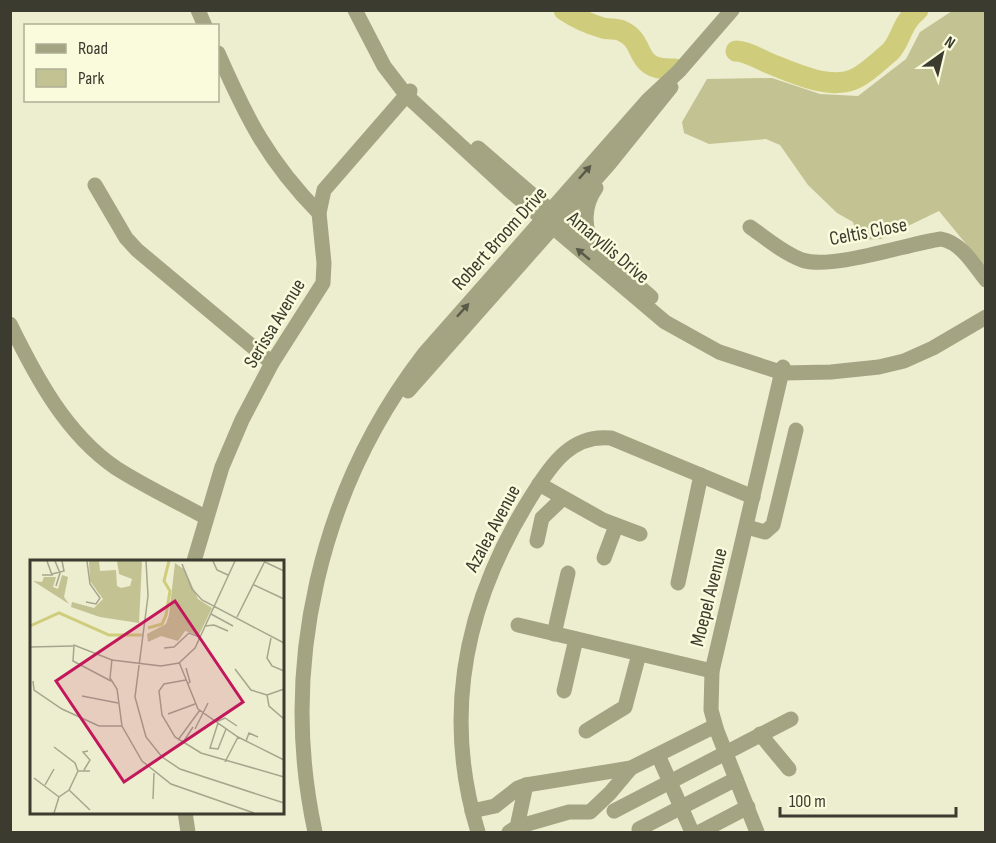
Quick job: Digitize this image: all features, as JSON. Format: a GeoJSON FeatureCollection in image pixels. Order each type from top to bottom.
{"type":"FeatureCollection","features":[{"type":"Feature","properties":{"kind":"street"},"geometry":{"type":"LineString","coordinates":[[198,10],[204,24]]}},
{"type":"Feature","properties":{"kind":"street","name":"Amaryllis Drive"},"geometry":{"type":"LineString","coordinates":[[355,10],[380,59],[409,94],[676,330],[719,352],[787,371],[879,368],[904,361],[933,348],[986,317]]}},
{"type":"Feature","properties":{"kind":"street","name":"Robert Broom Drive"},"geometry":{"type":"LineString","coordinates":[[315,832],[306,781],[301,712],[305,638],[331,530],[367,445],[410,388],[552,219],[648,100],[679,71],[732,10]]}},
{"type":"Feature","properties":{"kind":"street"},"geometry":{"type":"LineString","coordinates":[[219,55],[255,133],[288,180],[319,213]]}},
{"type":"Feature","properties":{"kind":"street","name":"Robert Broom Drive"},"geometry":{"type":"LineString","coordinates":[[552,219],[609,164],[658,106],[679,71]]}},
{"type":"Feature","properties":{"kind":"street","name":"Serissa Avenue"},"geometry":{"type":"LineString","coordinates":[[194,560],[205,517],[242,420],[272,363],[323,283],[324,263],[319,213],[324,190],[409,94]]}},
{"type":"Feature","properties":{"kind":"street"},"geometry":{"type":"LineString","coordinates":[[596,249],[588,231],[586,209],[590,196],[609,164]]}},
{"type":"Feature","properties":{"kind":"street"},"geometry":{"type":"LineString","coordinates":[[95,186],[126,238],[137,250],[272,363]]}},
{"type":"Feature","properties":{"kind":"street","name":"Amaryllis Drive"},"geometry":{"type":"LineString","coordinates":[[552,219],[596,249],[702,337],[727,350],[787,371]]}},
{"type":"Feature","properties":{"kind":"street","name":"Celtis Close"},"geometry":{"type":"LineString","coordinates":[[750,227],[790,254],[812,262],[852,258],[940,239],[949,240],[957,245],[986,280]]}},
{"type":"Feature","properties":{"kind":"street"},"geometry":{"type":"LineString","coordinates":[[10,324],[48,396],[100,454],[115,467],[205,517]]}},
{"type":"Feature","properties":{"kind":"street","name":"Moepel Avenue"},"geometry":{"type":"LineString","coordinates":[[758,832],[715,726],[710,695],[712,671],[753,497],[787,371]]}},
{"type":"Feature","properties":{"kind":"street"},"geometry":{"type":"LineString","coordinates":[[747,527],[765,532],[773,525],[796,430]]}},
{"type":"Feature","properties":{"kind":"street","name":"Azalea Avenue"},"geometry":{"type":"LineString","coordinates":[[478,832],[462,753],[464,676],[469,641],[478,605],[493,565],[515,522],[539,484],[569,447],[598,437],[623,442],[753,497]]}},
{"type":"Feature","properties":{"kind":"street"},"geometry":{"type":"LineString","coordinates":[[678,583],[701,475]]}},
{"type":"Feature","properties":{"kind":"street"},"geometry":{"type":"LineString","coordinates":[[539,484],[562,499],[616,526],[640,534]]}},
{"type":"Feature","properties":{"kind":"street"},"geometry":{"type":"LineString","coordinates":[[537,541],[542,518],[562,499]]}},
{"type":"Feature","properties":{"kind":"street"},"geometry":{"type":"LineString","coordinates":[[604,558],[616,526]]}},
{"type":"Feature","properties":{"kind":"street"},"geometry":{"type":"LineString","coordinates":[[554,634],[568,573]]}},
{"type":"Feature","properties":{"kind":"street"},"geometry":{"type":"LineString","coordinates":[[518,625],[712,671]]}},
{"type":"Feature","properties":{"kind":"street"},"geometry":{"type":"LineString","coordinates":[[564,691],[576,639]]}},
{"type":"Feature","properties":{"kind":"street"},"geometry":{"type":"LineString","coordinates":[[586,731],[625,707],[639,654]]}},
{"type":"Feature","properties":{"kind":"street"},"geometry":{"type":"LineString","coordinates":[[614,811],[791,719]]}},
{"type":"Feature","properties":{"kind":"street"},"geometry":{"type":"LineString","coordinates":[[472,811],[495,806],[518,788],[526,785],[631,768],[715,726]]}},
{"type":"Feature","properties":{"kind":"street"},"geometry":{"type":"LineString","coordinates":[[760,734],[789,769]]}},
{"type":"Feature","properties":{"kind":"street"},"geometry":{"type":"LineString","coordinates":[[658,755],[692,832]]}},
{"type":"Feature","properties":{"kind":"street"},"geometry":{"type":"LineString","coordinates":[[513,830],[568,812],[590,812],[631,768]]}},
{"type":"Feature","properties":{"kind":"street"},"geometry":{"type":"LineString","coordinates":[[639,830],[736,779]]}},
{"type":"Feature","properties":{"kind":"street"},"geometry":{"type":"LineString","coordinates":[[513,830],[526,785]]}},
{"type":"Feature","properties":{"kind":"street"},"geometry":{"type":"LineString","coordinates":[[700,832],[748,807]]}},
{"type":"Feature","properties":{"kind":"street"},"geometry":{"type":"LineString","coordinates":[[185,813],[188,832]]}},
{"type":"Feature","properties":{"kind":"green space"},"geometry":{"type":"Polygon","coordinates":[[[952,11],[985,11],[985,267],[939,211],[881,239],[858,240],[853,222],[837,213],[808,185],[780,145],[766,139],[709,144],[684,133],[682,122],[707,79],[772,78],[820,94],[858,96],[906,59],[920,32],[952,11]]]}},
{"type":"Feature","properties":{"kind":"waterway"},"geometry":{"type":"LineString","coordinates":[[564,10],[593,25],[622,31],[635,42],[646,61],[661,68],[675,69]]}},
{"type":"Feature","properties":{"kind":"waterway"},"geometry":{"type":"LineString","coordinates":[[736,51],[750,54],[811,79],[832,83],[852,80],[872,68],[890,52],[904,26],[918,10]]}}]}
